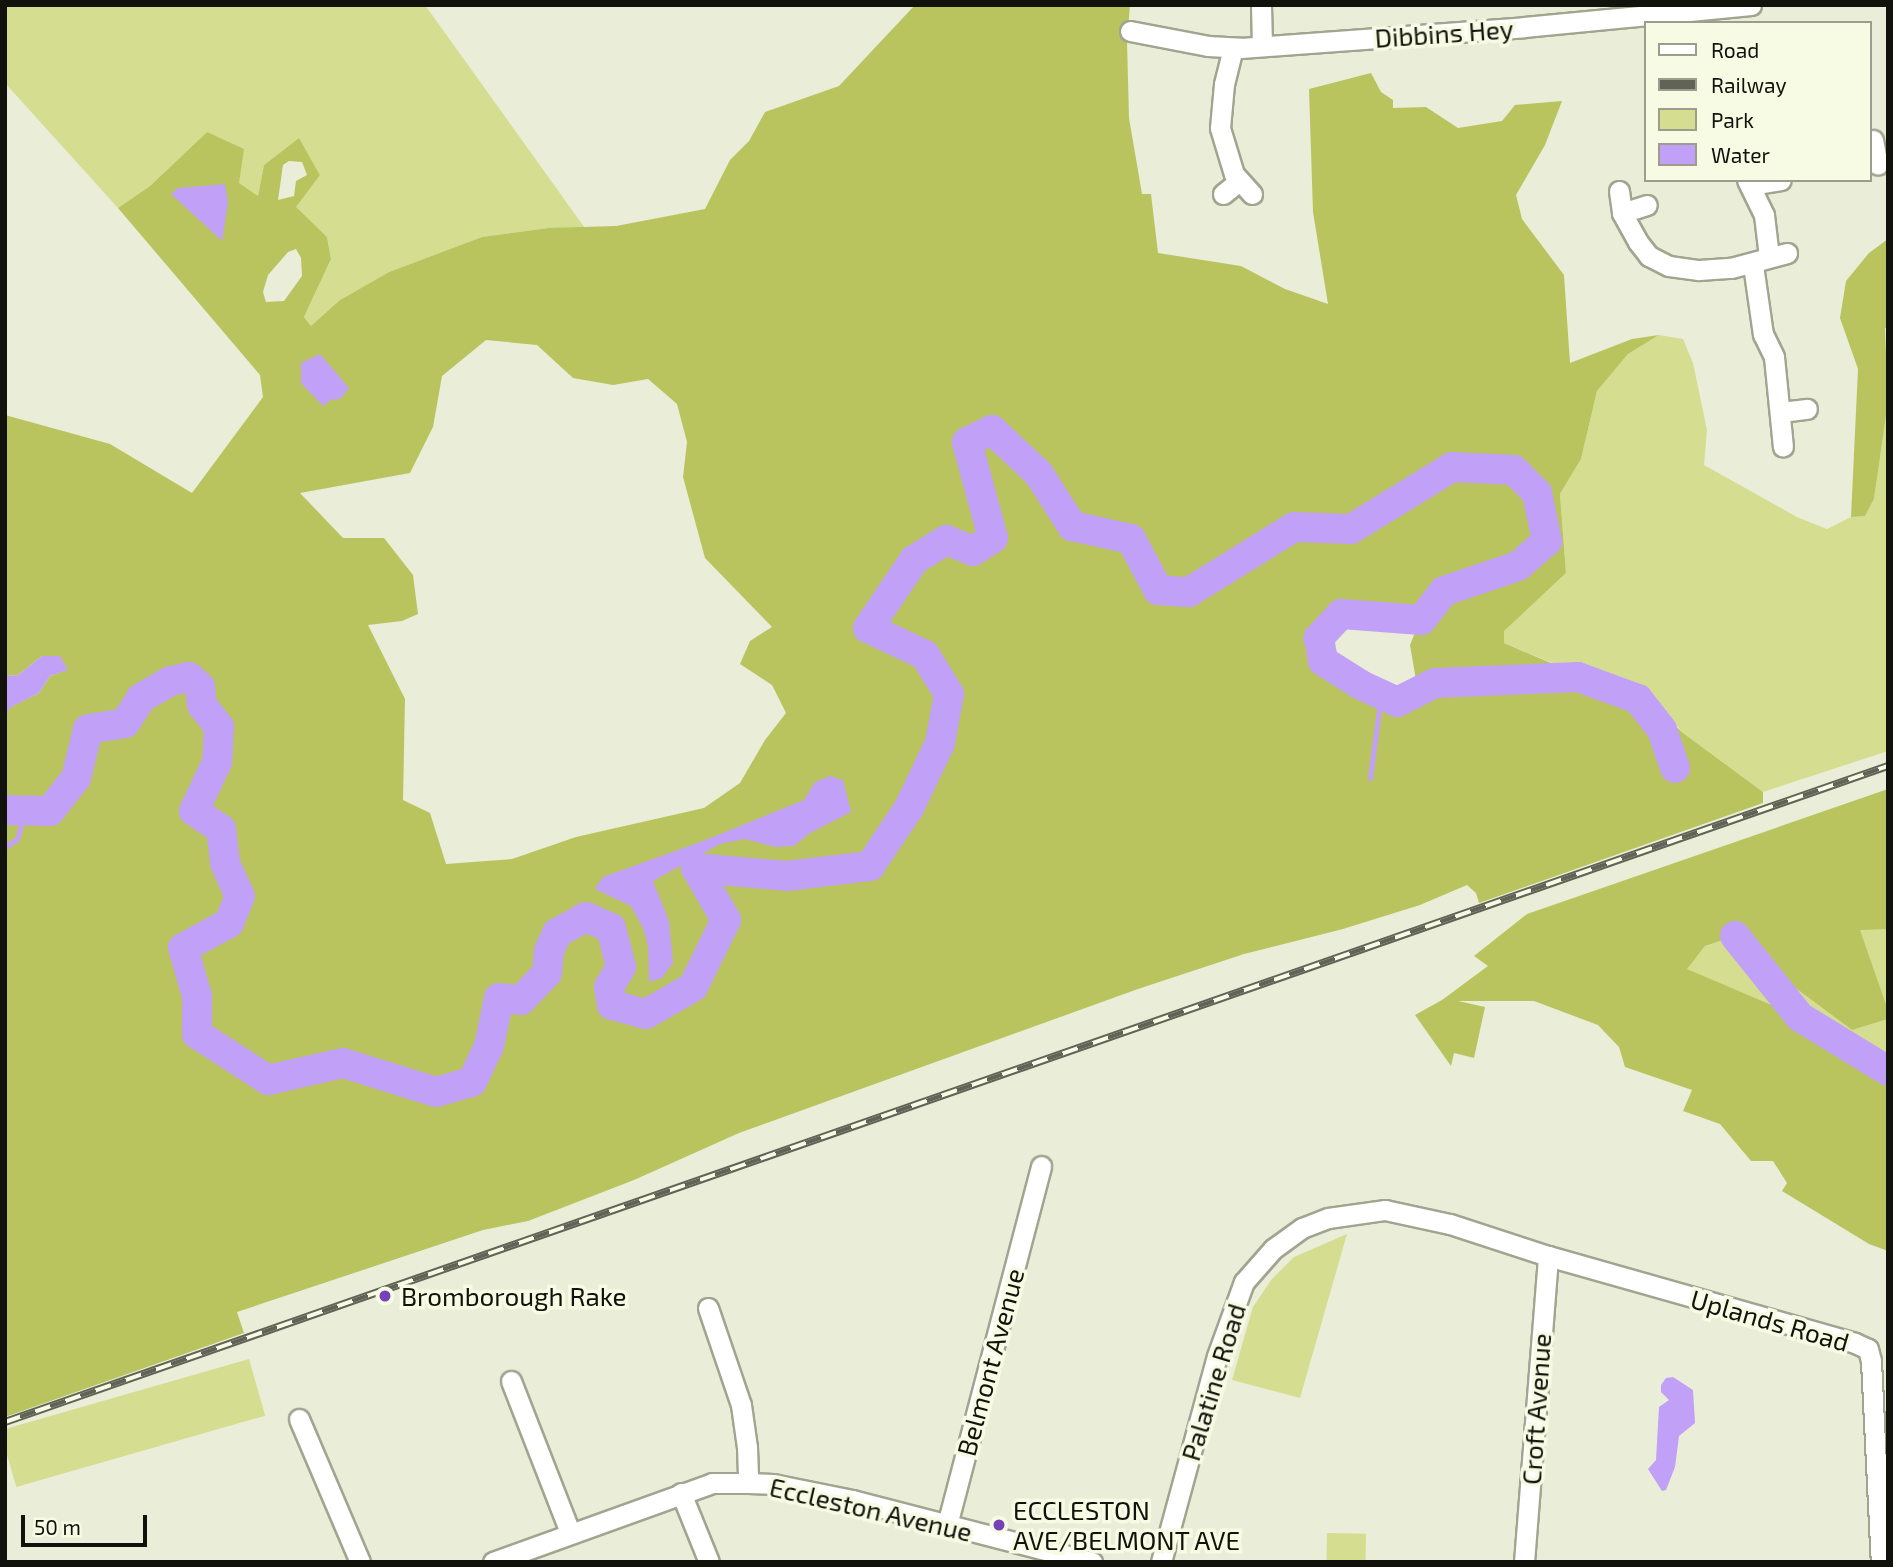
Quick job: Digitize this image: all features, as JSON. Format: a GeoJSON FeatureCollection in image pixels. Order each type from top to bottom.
{"type":"FeatureCollection","features":[{"type":"Feature","properties":{"kind":"street"},"geometry":{"type":"LineString","coordinates":[[1261,5],[1262,46]]}},
{"type":"Feature","properties":{"kind":"street","name":"Dibbins Hey"},"geometry":{"type":"LineString","coordinates":[[1130,32],[1184,43],[1233,48],[1605,13],[1701,17],[1751,5]]}},
{"type":"Feature","properties":{"kind":"street"},"geometry":{"type":"LineString","coordinates":[[1223,194],[1246,188],[1227,156],[1220,128],[1224,84],[1233,48]]}},
{"type":"Feature","properties":{"kind":"street"},"geometry":{"type":"LineString","coordinates":[[1873,140],[1879,165]]}},
{"type":"Feature","properties":{"kind":"street"},"geometry":{"type":"LineString","coordinates":[[1748,183],[1764,215],[1770,258],[1763,334],[1774,357],[1783,447]]}},
{"type":"Feature","properties":{"kind":"street"},"geometry":{"type":"LineString","coordinates":[[1619,191],[1622,213],[1638,243],[1649,256],[1670,266],[1699,270],[1770,258]]}},
{"type":"Feature","properties":{"kind":"street"},"geometry":{"type":"LineString","coordinates":[[1622,213],[1647,205]]}},
{"type":"Feature","properties":{"kind":"street"},"geometry":{"type":"LineString","coordinates":[[1781,412],[1807,409]]}},
{"type":"Feature","properties":{"kind":"street","name":"Belmont Avenue"},"geometry":{"type":"LineString","coordinates":[[947,1525],[1024,1197],[1041,1166]]}},
{"type":"Feature","properties":{"kind":"street","name":"Palatine Road"},"geometry":{"type":"LineString","coordinates":[[1161,1562],[1217,1356],[1244,1282],[1273,1249],[1303,1228],[1328,1218],[1385,1210],[1450,1224],[1548,1256]]}},
{"type":"Feature","properties":{"kind":"street","name":"Croft Avenue"},"geometry":{"type":"LineString","coordinates":[[1524,1562],[1548,1256]]}},
{"type":"Feature","properties":{"kind":"street","name":"Uplands Road"},"geometry":{"type":"LineString","coordinates":[[1548,1256],[1855,1343],[1868,1349],[1881,1562]]}},
{"type":"Feature","properties":{"kind":"street"},"geometry":{"type":"LineString","coordinates":[[708,1308],[741,1405],[747,1447],[748,1483]]}},
{"type":"Feature","properties":{"kind":"street"},"geometry":{"type":"LineString","coordinates":[[511,1381],[570,1532]]}},
{"type":"Feature","properties":{"kind":"street"},"geometry":{"type":"LineString","coordinates":[[299,1419],[360,1562]]}},
{"type":"Feature","properties":{"kind":"street","name":"Eccleston Avenue"},"geometry":{"type":"LineString","coordinates":[[493,1562],[712,1483],[748,1483],[786,1486],[1092,1562]]}},
{"type":"Feature","properties":{"kind":"street"},"geometry":{"type":"LineString","coordinates":[[681,1493],[709,1562]]}},
{"type":"Feature","properties":{"kind":"green space"},"geometry":{"type":"Polygon","coordinates":[[[5,5],[425,5],[587,231],[548,228],[482,237],[389,272],[340,300],[311,327],[304,317],[331,259],[327,237],[295,207],[320,175],[299,138],[264,165],[258,196],[239,184],[207,132],[150,186],[118,208],[5,83],[5,5]]]}},
{"type":"Feature","properties":{"kind":"green space"},"geometry":{"type":"Polygon","coordinates":[[[915,5],[1130,5],[1127,41],[1129,118],[1142,194],[1151,194],[1158,253],[1241,266],[1285,289],[1328,304],[1313,212],[1309,89],[1371,73],[1381,92],[1393,100],[1393,108],[1426,107],[1458,128],[1502,121],[1515,105],[1562,101],[1545,145],[1516,195],[1522,219],[1564,275],[1570,363],[1632,339],[1659,335],[1628,354],[1597,391],[1581,459],[1560,494],[1566,573],[1504,631],[1504,643],[1656,708],[1683,733],[1763,792],[1763,803],[1479,903],[1476,893],[1467,885],[1420,905],[1343,929],[1244,954],[1138,989],[739,1133],[634,1180],[528,1221],[483,1230],[237,1312],[244,1333],[5,1417],[5,716],[10,707],[39,693],[50,676],[67,670],[42,656],[18,675],[5,676],[5,415],[110,444],[192,493],[263,397],[260,375],[118,208],[150,186],[207,132],[244,149],[239,183],[258,196],[264,165],[299,138],[320,175],[296,207],[327,237],[331,259],[304,317],[311,326],[340,300],[389,272],[482,237],[548,228],[616,226],[705,209],[730,160],[749,141],[765,112],[839,86],[915,5]],[[289,161],[283,165],[278,200],[294,196],[296,181],[307,175],[302,162],[289,161]],[[296,249],[288,252],[268,275],[263,292],[266,302],[284,301],[302,276],[301,258],[296,249]],[[486,340],[442,376],[433,427],[410,473],[300,493],[343,538],[384,538],[413,575],[418,614],[402,621],[368,625],[405,699],[403,800],[430,813],[446,864],[512,859],[576,837],[704,808],[740,783],[765,740],[786,713],[772,685],[740,664],[750,641],[772,627],[705,558],[683,477],[687,442],[677,404],[648,379],[613,385],[573,378],[537,345],[486,340]],[[1341,614],[1319,638],[1323,661],[1361,685],[1397,702],[1418,692],[1410,645],[1420,620],[1341,614]]]}},
{"type":"Feature","properties":{"kind":"green space"},"geometry":{"type":"Polygon","coordinates":[[[1888,239],[1888,323],[1885,329],[1888,402],[1874,499],[1865,516],[1851,517],[1858,369],[1840,318],[1846,281],[1869,253],[1888,239]]]}},
{"type":"Feature","properties":{"kind":"green space"},"geometry":{"type":"Polygon","coordinates":[[[1659,335],[1683,339],[1693,363],[1707,430],[1704,465],[1797,517],[1827,529],[1851,517],[1865,516],[1874,499],[1888,402],[1888,751],[1763,792],[1683,733],[1652,697],[1574,672],[1504,643],[1503,631],[1566,573],[1560,494],[1581,459],[1597,391],[1628,354],[1659,335]]]}},
{"type":"Feature","properties":{"kind":"green space"},"geometry":{"type":"Polygon","coordinates":[[[1888,789],[1888,929],[1860,930],[1888,1010],[1888,1019],[1852,1030],[1794,987],[1766,951],[1755,954],[1744,933],[1705,946],[1687,969],[1800,1017],[1888,1071],[1888,1251],[1869,1244],[1782,1191],[1787,1183],[1773,1161],[1751,1161],[1720,1124],[1683,1111],[1692,1090],[1625,1067],[1619,1047],[1598,1025],[1534,1001],[1458,1001],[1485,1007],[1474,1058],[1454,1053],[1451,1066],[1415,1015],[1442,1000],[1488,966],[1474,956],[1527,914],[1888,789]]]}},
{"type":"Feature","properties":{"kind":"green space"},"geometry":{"type":"Polygon","coordinates":[[[1859,929],[1888,929],[1888,1010],[1859,929]]]}},
{"type":"Feature","properties":{"kind":"green space"},"geometry":{"type":"Polygon","coordinates":[[[1744,933],[1755,953],[1766,951],[1794,987],[1852,1030],[1888,1019],[1888,1071],[1800,1017],[1686,969],[1705,946],[1744,933]]]}},
{"type":"Feature","properties":{"kind":"green space"},"geometry":{"type":"Polygon","coordinates":[[[1347,1234],[1300,1398],[1232,1380],[1253,1307],[1271,1280],[1294,1257],[1347,1234]]]}},
{"type":"Feature","properties":{"kind":"green space"},"geometry":{"type":"Polygon","coordinates":[[[249,1359],[265,1416],[16,1487],[5,1448],[5,1429],[249,1359]]]}},
{"type":"Feature","properties":{"kind":"green space"},"geometry":{"type":"Polygon","coordinates":[[[1327,1533],[1366,1534],[1365,1562],[1326,1562],[1327,1533]]]}},
{"type":"Feature","properties":{"kind":"water"},"geometry":{"type":"Polygon","coordinates":[[[225,184],[228,203],[222,241],[171,194],[178,188],[225,184]]]}},
{"type":"Feature","properties":{"kind":"water"},"geometry":{"type":"Polygon","coordinates":[[[320,354],[349,388],[340,399],[331,400],[323,406],[301,383],[301,363],[320,354]]]}},
{"type":"Feature","properties":{"kind":"water"},"geometry":{"type":"Polygon","coordinates":[[[42,656],[60,656],[68,670],[50,676],[39,693],[11,707],[5,716],[5,676],[18,675],[42,656]]]}},
{"type":"Feature","properties":{"kind":"water"},"geometry":{"type":"Polygon","coordinates":[[[830,776],[843,780],[851,812],[810,833],[794,846],[775,847],[745,839],[720,844],[653,881],[669,921],[673,963],[662,978],[649,982],[648,946],[643,928],[631,906],[595,889],[603,877],[703,841],[804,800],[815,782],[830,776]]]}},
{"type":"Feature","properties":{"kind":"water"},"geometry":{"type":"Polygon","coordinates":[[[1673,1377],[1693,1390],[1695,1423],[1679,1436],[1675,1467],[1666,1490],[1662,1491],[1648,1469],[1656,1460],[1659,1407],[1669,1400],[1661,1392],[1661,1385],[1666,1378],[1673,1377]]]}},
{"type":"Feature","properties":{"kind":"waterway"},"geometry":{"type":"LineString","coordinates":[[5,810],[50,811],[76,778],[88,729],[125,723],[141,698],[171,681],[189,677],[200,687],[202,705],[219,727],[217,762],[194,811],[221,829],[225,863],[240,896],[229,923],[183,948],[197,996],[197,1034],[268,1080],[343,1063],[436,1092],[472,1082],[489,1046],[499,998],[521,1000],[547,973],[549,951],[557,933],[586,917],[611,928],[621,967],[609,987],[612,1005],[646,1014],[693,987],[726,920],[696,868],[787,876],[870,866],[909,808],[940,743],[949,694],[925,655],[868,628],[914,560],[946,540],[973,551],[993,538],[967,442],[992,430],[1039,474],[1072,526],[1131,539],[1158,590],[1189,592],[1294,527],[1351,529],[1452,467],[1514,470],[1537,493],[1547,541],[1518,566],[1444,591],[1421,620],[1341,614],[1319,638],[1323,661],[1361,685],[1397,702],[1435,683],[1578,677],[1638,699],[1662,730],[1675,768]]}},
{"type":"Feature","properties":{"kind":"waterway"},"geometry":{"type":"LineString","coordinates":[[1370,778],[1381,695]]}},
{"type":"Feature","properties":{"kind":"waterway"},"geometry":{"type":"LineString","coordinates":[[5,847],[17,839],[25,811]]}},
{"type":"Feature","properties":{"kind":"waterway"},"geometry":{"type":"LineString","coordinates":[[1735,936],[1800,1017],[1888,1071]]}},
{"type":"Feature","properties":{"kind":"railway"},"geometry":{"type":"LineString","coordinates":[[5,1422],[1888,766]]}},
{"type":"Feature","properties":{"kind":"place","name":"Bromborough Rake"},"geometry":{"type":"Point","coordinates":[385,1296]}},
{"type":"Feature","properties":{"kind":"place","name":"ECCLESTON AVE/BELMONT AVE"},"geometry":{"type":"Point","coordinates":[999,1525]}}]}
